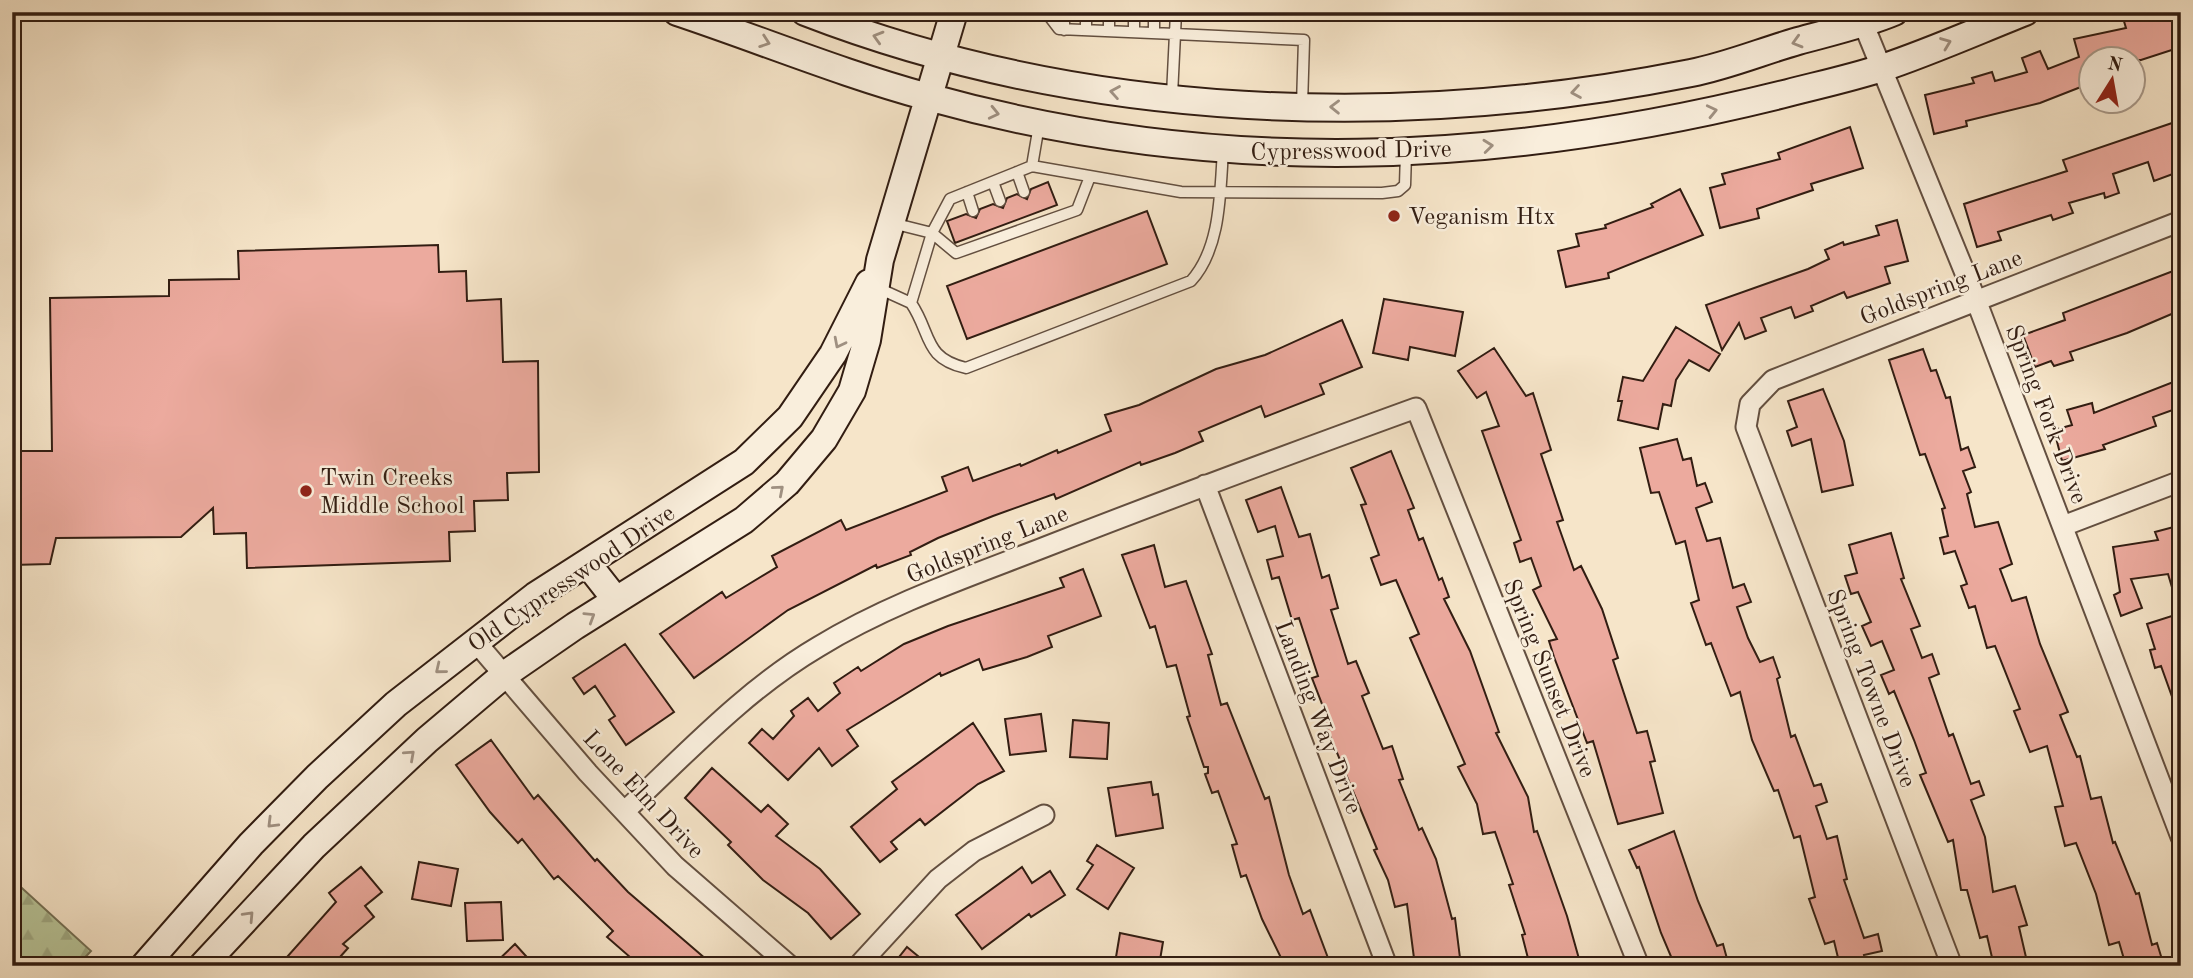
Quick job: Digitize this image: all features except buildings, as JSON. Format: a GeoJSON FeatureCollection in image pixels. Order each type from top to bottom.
{"type":"FeatureCollection","features":[{"type":"Feature","properties":{"kind":"main road","name":"Cypresswood Drive"},"geometry":{"type":"LineString","coordinates":[[677,12],[928,97],[1039,123],[1116,137],[1223,150],[1406,153],[1530,142],[1642,126],[1740,105],[1882,68],[2025,12]]}},
{"type":"Feature","properties":{"kind":"main road","name":"Cypresswood Drive"},"geometry":{"type":"LineString","coordinates":[[805,12],[846,28],[943,56],[1040,79],[1172,99],[1302,106],[1403,107],[1565,94],[1693,73],[1861,18],[1894,12]]}},
{"type":"Feature","properties":{"kind":"main road","name":"Old Cypresswood Drive"},"geometry":{"type":"LineString","coordinates":[[202,966],[370,791],[504,675],[616,600],[744,520],[788,482],[824,439],[852,391],[867,340],[880,260],[954,12]]}},
{"type":"Feature","properties":{"kind":"main road"},"geometry":{"type":"LineString","coordinates":[[1403,107],[1406,153]]}},
{"type":"Feature","properties":{"kind":"main road","name":"Old Cypresswood Drive"},"geometry":{"type":"LineString","coordinates":[[144,966],[251,844],[317,776],[396,704],[475,641],[587,563],[744,462],[790,417],[833,354],[880,260]]}},
{"type":"Feature","properties":{"kind":"main road"},"geometry":{"type":"LineString","coordinates":[[587,563],[616,600]]}},
{"type":"Feature","properties":{"kind":"main road"},"geometry":{"type":"LineString","coordinates":[[167,940],[194,966]]}},
{"type":"Feature","properties":{"kind":"street","name":"Spring Fork Drive"},"geometry":{"type":"LineString","coordinates":[[1861,18],[1976,300],[2181,837]]}},
{"type":"Feature","properties":{"kind":"street","name":"Goldspring Lane"},"geometry":{"type":"LineString","coordinates":[[1746,427],[1750,404],[1773,380],[2181,221]]}},
{"type":"Feature","properties":{"kind":"street","name":"Goldspring Lane"},"geometry":{"type":"LineString","coordinates":[[625,811],[752,692],[817,647],[916,598],[1205,485],[1416,408]]}},
{"type":"Feature","properties":{"kind":"street","name":"Spring Sunset Drive"},"geometry":{"type":"LineString","coordinates":[[1416,408],[1639,966]]}},
{"type":"Feature","properties":{"kind":"street","name":"Spring Towne Drive"},"geometry":{"type":"LineString","coordinates":[[1746,427],[1952,966]]}},
{"type":"Feature","properties":{"kind":"street"},"geometry":{"type":"LineString","coordinates":[[2063,526],[2181,481]]}},
{"type":"Feature","properties":{"kind":"street","name":"Landing Way Drive"},"geometry":{"type":"LineString","coordinates":[[1205,485],[1387,966]]}},
{"type":"Feature","properties":{"kind":"street","name":"Lone Elm Drive"},"geometry":{"type":"LineString","coordinates":[[475,641],[674,866],[790,966]]}},
{"type":"Feature","properties":{"kind":"street"},"geometry":{"type":"LineString","coordinates":[[858,966],[938,879],[974,852],[1044,815]]}},
{"type":"Feature","properties":{"kind":"lane"},"geometry":{"type":"LineString","coordinates":[[1046,12],[1059,29],[1064,30],[1304,40],[1302,106]]}},
{"type":"Feature","properties":{"kind":"lane"},"geometry":{"type":"LineString","coordinates":[[1172,99],[1176,12]]}},
{"type":"Feature","properties":{"kind":"lane"},"geometry":{"type":"LineString","coordinates":[[1064,30],[1065,16]]}},
{"type":"Feature","properties":{"kind":"lane"},"geometry":{"type":"LineString","coordinates":[[1086,16],[1086,30]]}},
{"type":"Feature","properties":{"kind":"lane"},"geometry":{"type":"LineString","coordinates":[[1109,32],[1110,17]]}},
{"type":"Feature","properties":{"kind":"lane"},"geometry":{"type":"LineString","coordinates":[[1134,18],[1134,32]]}},
{"type":"Feature","properties":{"kind":"lane"},"geometry":{"type":"LineString","coordinates":[[1154,19],[1154,33]]}},
{"type":"Feature","properties":{"kind":"lane"},"geometry":{"type":"LineString","coordinates":[[1032,166],[1039,123]]}},
{"type":"Feature","properties":{"kind":"lane"},"geometry":{"type":"LineString","coordinates":[[876,287],[911,303],[931,346],[945,363],[967,368],[1191,281],[1203,267],[1210,250],[1220,193],[1223,150]]}},
{"type":"Feature","properties":{"kind":"lane"},"geometry":{"type":"LineString","coordinates":[[911,303],[932,233],[950,199],[1032,166],[1089,179],[1181,192],[1398,191],[1405,185],[1406,153]]}},
{"type":"Feature","properties":{"kind":"lane"},"geometry":{"type":"LineString","coordinates":[[1017,172],[1024,192]]}},
{"type":"Feature","properties":{"kind":"lane"},"geometry":{"type":"LineString","coordinates":[[891,222],[932,233],[956,253],[983,238],[1034,219],[1077,210],[1089,179]]}},
{"type":"Feature","properties":{"kind":"lane"},"geometry":{"type":"LineString","coordinates":[[993,182],[1000,201]]}},
{"type":"Feature","properties":{"kind":"lane"},"geometry":{"type":"LineString","coordinates":[[967,192],[973,211]]}},
{"type":"Feature","properties":{"kind":"green space"},"geometry":{"type":"Polygon","coordinates":[[[12,879],[91,951],[77,966],[12,966],[12,879]]]}},
{"type":"Feature","properties":{"kind":"place","name":"Veganism Htx"},"geometry":{"type":"Point","coordinates":[1394,216]}},
{"type":"Feature","properties":{"kind":"place","name":"Twin Creeks Middle School"},"geometry":{"type":"Point","coordinates":[306,491]}}]}
